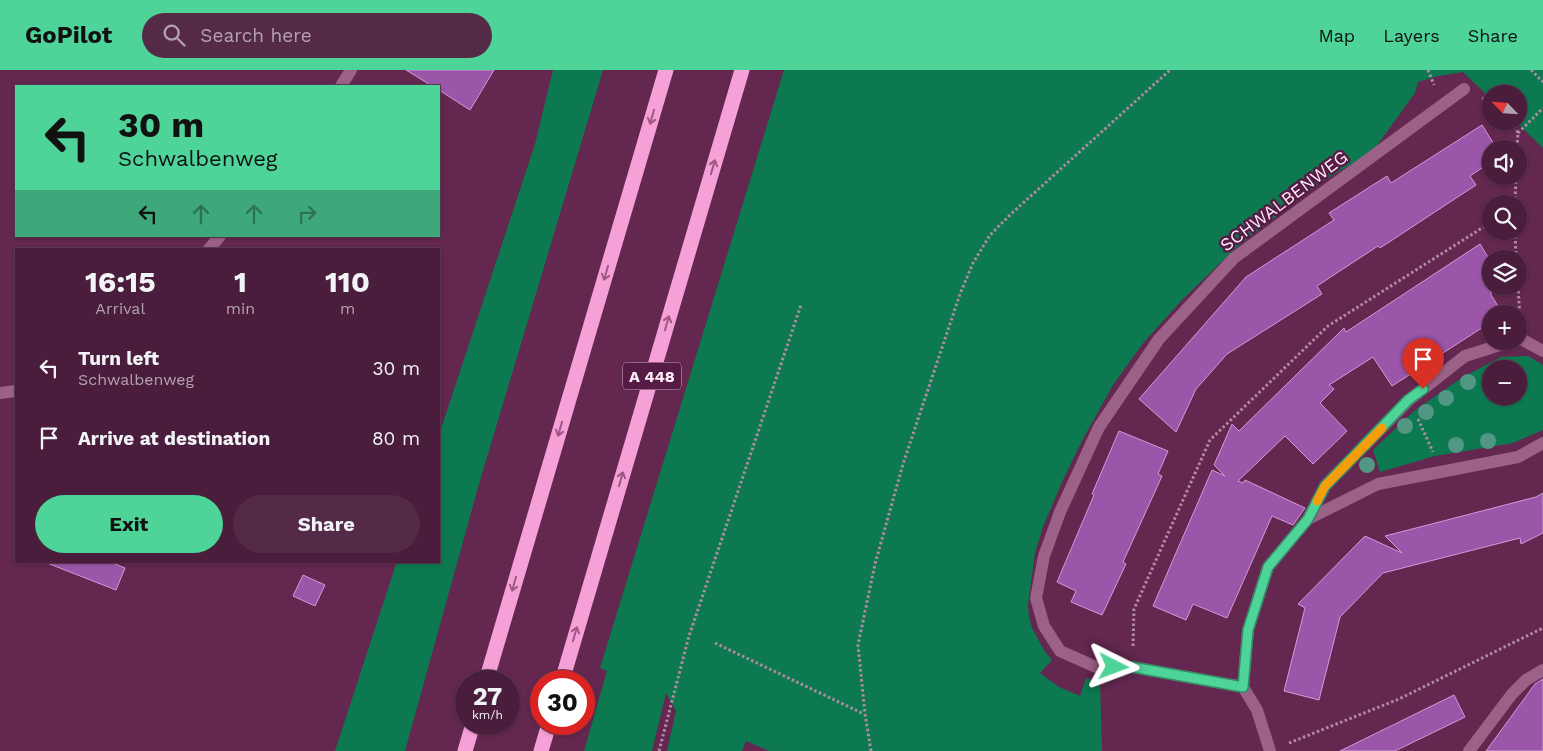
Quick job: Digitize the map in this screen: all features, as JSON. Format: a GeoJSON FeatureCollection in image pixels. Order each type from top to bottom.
{"type":"FeatureCollection","features":[{"type":"Feature","properties":{"kind":"highway"},"geometry":{"type":"LineString","coordinates":[[489,670],[666,70]]}},
{"type":"Feature","properties":{"kind":"highway","name":"A 448"},"geometry":{"type":"LineString","coordinates":[[565,670],[742,70]]}},
{"type":"Feature","properties":{"kind":"highway"},"geometry":{"type":"LineString","coordinates":[[466,751],[471,735]]}},
{"type":"Feature","properties":{"kind":"highway"},"geometry":{"type":"LineString","coordinates":[[541,751],[546,735]]}},
{"type":"Feature","properties":{"kind":"street"},"geometry":{"type":"LineString","coordinates":[[343,85],[351,70]]}},
{"type":"Feature","properties":{"kind":"street","name":"SCHWALBENWEG"},"geometry":{"type":"LineString","coordinates":[[1243,687],[1132,667],[1096,667],[1060,651],[1044,626],[1036,598],[1044,556],[1060,512],[1099,428],[1159,339],[1234,258],[1464,89]]}},
{"type":"Feature","properties":{"kind":"street"},"geometry":{"type":"LineString","coordinates":[[210,248],[219,237]]}},
{"type":"Feature","properties":{"kind":"street"},"geometry":{"type":"LineString","coordinates":[[1527,344],[1543,351]]}},
{"type":"Feature","properties":{"kind":"street"},"geometry":{"type":"LineString","coordinates":[[1270,751],[1257,710],[1243,687],[1248,630],[1268,567],[1308,519],[1325,486],[1408,400],[1465,356],[1485,350]]}},
{"type":"Feature","properties":{"kind":"street"},"geometry":{"type":"LineString","coordinates":[[0,393],[15,391]]}},
{"type":"Feature","properties":{"kind":"street"},"geometry":{"type":"LineString","coordinates":[[1308,519],[1378,484],[1518,456],[1543,443]]}},
{"type":"Feature","properties":{"kind":"street"},"geometry":{"type":"LineString","coordinates":[[1469,751],[1512,694],[1526,680],[1543,670]]}},
{"type":"Feature","properties":{"kind":"path"},"geometry":{"type":"LineString","coordinates":[[871,751],[858,645],[874,564],[911,437],[933,379],[960,294],[973,263],[990,235],[1012,213],[1170,70]]}},
{"type":"Feature","properties":{"kind":"path"},"geometry":{"type":"LineString","coordinates":[[1531,70],[1543,82]]}},
{"type":"Feature","properties":{"kind":"path"},"geometry":{"type":"LineString","coordinates":[[1518,134],[1543,108]]}},
{"type":"Feature","properties":{"kind":"path"},"geometry":{"type":"LineString","coordinates":[[1517,130],[1518,140]]}},
{"type":"Feature","properties":{"kind":"path"},"geometry":{"type":"LineString","coordinates":[[1134,624],[1134,609],[1210,440],[1328,326],[1482,228]]}},
{"type":"Feature","properties":{"kind":"path"},"geometry":{"type":"LineString","coordinates":[[659,751],[688,636],[801,306]]}},
{"type":"Feature","properties":{"kind":"path"},"geometry":{"type":"LineString","coordinates":[[1408,400],[1441,471]]}},
{"type":"Feature","properties":{"kind":"path"},"geometry":{"type":"LineString","coordinates":[[1270,751],[1399,699],[1543,628]]}},
{"type":"Feature","properties":{"kind":"path"},"geometry":{"type":"LineString","coordinates":[[715,643],[865,714]]}},
{"type":"Feature","properties":{"kind":"green space"},"geometry":{"type":"Polygon","coordinates":[[[553,70],[603,70],[479,484],[405,751],[335,751],[396,563],[440,563],[440,432],[535,144],[553,70]]]}},
{"type":"Feature","properties":{"kind":"green space"},"geometry":{"type":"Polygon","coordinates":[[[784,70],[1543,70],[1543,148],[1524,130],[1528,130],[1528,85],[1482,85],[1482,90],[1463,72],[1438,76],[1418,82],[1415,93],[1373,151],[1317,185],[1236,248],[1182,300],[1144,342],[1113,385],[1083,439],[1043,527],[1035,553],[1028,605],[1032,628],[1052,660],[1040,673],[1059,687],[1080,696],[1086,678],[1100,682],[1102,751],[769,751],[746,741],[742,751],[667,751],[676,711],[666,693],[652,751],[584,751],[589,735],[595,735],[595,713],[607,671],[600,668],[784,70]]]}},
{"type":"Feature","properties":{"kind":"green space"},"geometry":{"type":"Polygon","coordinates":[[[1528,356],[1543,365],[1543,430],[1513,443],[1435,456],[1380,472],[1373,450],[1414,411],[1463,377],[1482,367],[1482,405],[1527,405],[1527,360],[1495,360],[1501,357],[1528,356]]]}},
{"type":"Feature","properties":{"kind":"building"},"geometry":{"type":"Polygon","coordinates":[[[406,70],[494,70],[470,110],[440,91],[440,85],[430,85],[406,70]]]}},
{"type":"Feature","properties":{"kind":"building"},"geometry":{"type":"Polygon","coordinates":[[[1482,125],[1482,130],[1485,130],[1491,140],[1482,140],[1482,168],[1470,176],[1476,185],[1380,248],[1378,246],[1317,286],[1322,294],[1227,354],[1196,389],[1176,432],[1139,399],[1246,277],[1334,220],[1329,213],[1387,176],[1391,183],[1482,125]]]}},
{"type":"Feature","properties":{"kind":"building"},"geometry":{"type":"Polygon","coordinates":[[[1480,244],[1484,250],[1482,250],[1482,295],[1491,295],[1497,305],[1482,305],[1482,328],[1392,386],[1373,357],[1329,385],[1334,389],[1320,403],[1347,431],[1313,464],[1285,436],[1238,481],[1243,483],[1245,480],[1305,508],[1293,525],[1272,516],[1227,618],[1193,604],[1186,620],[1153,606],[1212,470],[1225,476],[1214,465],[1232,424],[1239,431],[1344,328],[1346,332],[1480,244]]]}},
{"type":"Feature","properties":{"kind":"building"},"geometry":{"type":"Polygon","coordinates":[[[1119,431],[1168,451],[1158,474],[1162,476],[1123,562],[1126,564],[1102,615],[1071,602],[1076,591],[1057,582],[1119,431]]]}},
{"type":"Feature","properties":{"kind":"building"},"geometry":{"type":"Polygon","coordinates":[[[1543,493],[1543,533],[1521,544],[1520,538],[1383,573],[1340,617],[1319,700],[1284,691],[1305,608],[1298,604],[1365,536],[1402,553],[1385,536],[1536,497],[1543,493]]]}},
{"type":"Feature","properties":{"kind":"building"},"geometry":{"type":"Polygon","coordinates":[[[47,563],[113,563],[125,568],[116,590],[47,563]]]}},
{"type":"Feature","properties":{"kind":"building"},"geometry":{"type":"Polygon","coordinates":[[[303,575],[325,585],[315,606],[293,596],[303,575]]]}},
{"type":"Feature","properties":{"kind":"building"},"geometry":{"type":"Polygon","coordinates":[[[1543,679],[1543,751],[1486,751],[1535,684],[1543,679]]]}},
{"type":"Feature","properties":{"kind":"building"},"geometry":{"type":"Polygon","coordinates":[[[1454,695],[1465,717],[1395,751],[1340,751],[1454,695]]]}},
{"type":"Feature","properties":{"kind":"slow traffic"},"geometry":{"type":"LineString","coordinates":[[1317,501],[1325,486],[1382,428]]}},
{"type":"Feature","properties":{"kind":"route"},"geometry":{"type":"LineString","coordinates":[[1114,667],[1132,667],[1243,687],[1248,630],[1268,567],[1308,519],[1325,486],[1408,400],[1423,389]]}}]}
